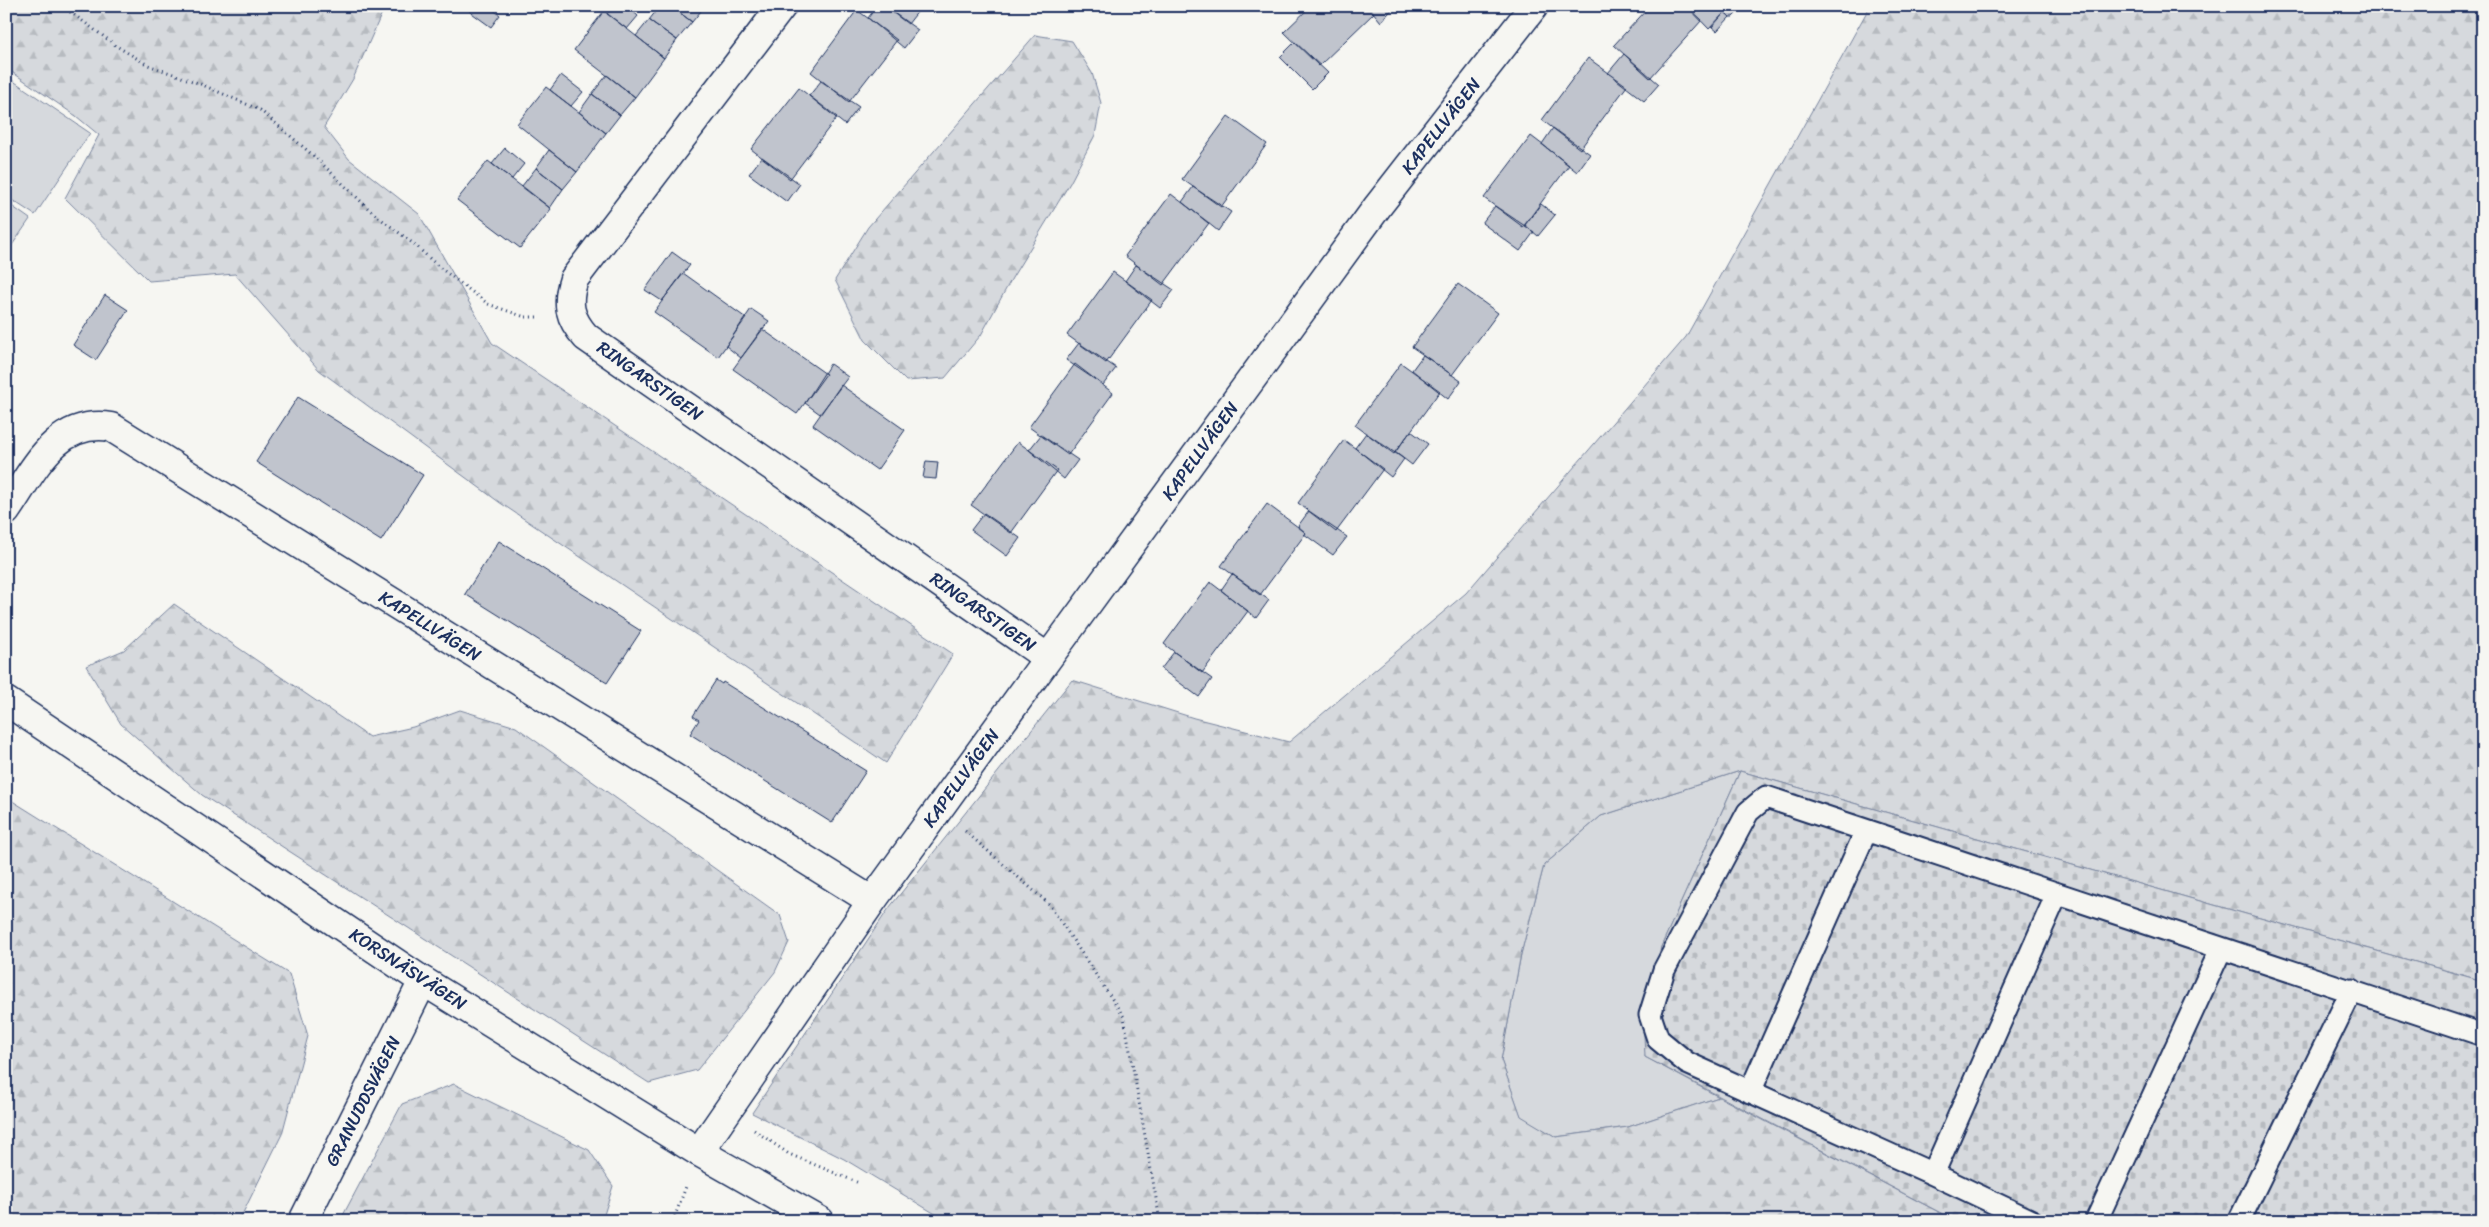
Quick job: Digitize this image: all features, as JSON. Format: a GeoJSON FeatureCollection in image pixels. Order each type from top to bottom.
{"type":"FeatureCollection","features":[{"type":"Feature","properties":{"kind":"street"},"geometry":{"type":"LineString","coordinates":[[572,317],[569,299],[574,279],[782,6]]}},
{"type":"Feature","properties":{"kind":"street","name":"KAPELLVÄGEN"},"geometry":{"type":"LineString","coordinates":[[699,1152],[872,901],[1048,658],[1378,206],[1534,6]]}},
{"type":"Feature","properties":{"kind":"street","name":"RINGARSTIGEN"},"geometry":{"type":"LineString","coordinates":[[572,317],[586,337],[1048,658]]}},
{"type":"Feature","properties":{"kind":"street","name":"KAPELLVÄGEN"},"geometry":{"type":"LineString","coordinates":[[6,511],[46,451],[60,438],[76,429],[94,424],[111,427],[872,901]]}},
{"type":"Feature","properties":{"kind":"street","name":"KORSNÄSVÄGEN"},"geometry":{"type":"LineString","coordinates":[[6,701],[423,981],[699,1152],[820,1221]]}},
{"type":"Feature","properties":{"kind":"street","name":"GRANUDDSVÄGEN"},"geometry":{"type":"LineString","coordinates":[[303,1221],[423,981]]}},
{"type":"Feature","properties":{"kind":"lane"},"geometry":{"type":"LineString","coordinates":[[2032,1221],[1933,1174],[1687,1063],[1658,1039],[1650,1015],[1664,970],[1748,812],[1766,797],[2483,1035]]}},
{"type":"Feature","properties":{"kind":"lane"},"geometry":{"type":"LineString","coordinates":[[1750,1092],[1866,831]]}},
{"type":"Feature","properties":{"kind":"lane"},"geometry":{"type":"LineString","coordinates":[[1933,1174],[2057,894]]}},
{"type":"Feature","properties":{"kind":"lane"},"geometry":{"type":"LineString","coordinates":[[2096,1221],[2221,949]]}},
{"type":"Feature","properties":{"kind":"lane"},"geometry":{"type":"LineString","coordinates":[[2239,1221],[2352,990]]}},
{"type":"Feature","properties":{"kind":"path"},"geometry":{"type":"LineString","coordinates":[[62,6],[118,47],[148,65],[198,83],[260,110],[315,157],[372,212],[488,304],[525,317],[572,317]]}},
{"type":"Feature","properties":{"kind":"path"},"geometry":{"type":"LineString","coordinates":[[939,809],[1049,904],[1124,1017],[1160,1221]]}},
{"type":"Feature","properties":{"kind":"path"},"geometry":{"type":"LineString","coordinates":[[727,1112],[789,1154],[859,1182]]}},
{"type":"Feature","properties":{"kind":"path"},"geometry":{"type":"LineString","coordinates":[[673,1221],[699,1152]]}},
{"type":"Feature","properties":{"kind":"green space"},"geometry":{"type":"Polygon","coordinates":[[[6,6],[385,6],[353,79],[324,127],[349,159],[419,214],[492,343],[953,654],[886,763],[499,502],[319,370],[235,274],[149,281],[65,198],[99,135],[76,116],[6,68],[6,6]]]}},
{"type":"Feature","properties":{"kind":"green space"},"geometry":{"type":"Polygon","coordinates":[[[1870,6],[2483,6],[2483,981],[1740,771],[1601,816],[1544,865],[1521,954],[1501,1060],[1521,1116],[1556,1137],[1628,1127],[1719,1097],[1956,1221],[947,1221],[844,1159],[752,1113],[889,908],[1072,680],[1194,718],[1289,742],[1466,593],[1686,337],[1870,6]]]}},
{"type":"Feature","properties":{"kind":"green space"},"geometry":{"type":"Polygon","coordinates":[[[1035,35],[1072,41],[1092,73],[1101,103],[1095,135],[1070,183],[1012,278],[981,335],[945,378],[906,381],[865,340],[835,280],[868,227],[1035,35]]]}},
{"type":"Feature","properties":{"kind":"green space"},"geometry":{"type":"Polygon","coordinates":[[[6,76],[90,133],[35,215],[6,196],[6,76]]]}},
{"type":"Feature","properties":{"kind":"green space"},"geometry":{"type":"Polygon","coordinates":[[[6,202],[30,219],[6,254],[6,202]]]}},
{"type":"Feature","properties":{"kind":"green space"},"geometry":{"type":"Polygon","coordinates":[[[174,604],[369,737],[413,727],[460,710],[516,727],[780,915],[789,942],[775,972],[697,1070],[649,1083],[202,795],[121,724],[86,666],[124,650],[174,604]]]}},
{"type":"Feature","properties":{"kind":"green space"},"geometry":{"type":"Polygon","coordinates":[[[1740,771],[1661,947],[1645,1057],[1719,1097],[1628,1127],[1556,1137],[1521,1117],[1501,1060],[1521,954],[1544,865],[1601,816],[1740,771]]]}},
{"type":"Feature","properties":{"kind":"green space"},"geometry":{"type":"Polygon","coordinates":[[[1740,771],[2483,981],[2483,1221],[1956,1221],[1645,1057],[1643,1014],[1661,947],[1740,771]]]}},
{"type":"Feature","properties":{"kind":"green space"},"geometry":{"type":"Polygon","coordinates":[[[6,797],[289,974],[308,1036],[282,1134],[239,1221],[6,1221],[6,797]]]}},
{"type":"Feature","properties":{"kind":"green space"},"geometry":{"type":"Polygon","coordinates":[[[454,1084],[589,1150],[613,1186],[602,1221],[340,1221],[402,1104],[454,1084]]]}},
{"type":"Feature","properties":{"kind":"building"},"geometry":{"type":"Polygon","coordinates":[[[472,6],[488,6],[500,15],[491,27],[469,11],[472,6]]]}},
{"type":"Feature","properties":{"kind":"building"},"geometry":{"type":"Polygon","coordinates":[[[613,6],[627,6],[638,16],[627,29],[607,14],[613,6]]]}},
{"type":"Feature","properties":{"kind":"building"},"geometry":{"type":"Polygon","coordinates":[[[660,6],[671,6],[692,22],[677,40],[649,20],[660,6]]]}},
{"type":"Feature","properties":{"kind":"building"},"geometry":{"type":"Polygon","coordinates":[[[671,6],[705,6],[692,22],[671,6]]]}},
{"type":"Feature","properties":{"kind":"building"},"geometry":{"type":"Polygon","coordinates":[[[877,6],[884,6],[918,30],[904,48],[868,18],[877,6]]]}},
{"type":"Feature","properties":{"kind":"building"},"geometry":{"type":"Polygon","coordinates":[[[884,6],[922,6],[908,24],[884,6]]]}},
{"type":"Feature","properties":{"kind":"building"},"geometry":{"type":"Polygon","coordinates":[[[1311,6],[1368,6],[1374,13],[1319,66],[1284,32],[1311,6]]]}},
{"type":"Feature","properties":{"kind":"building"},"geometry":{"type":"Polygon","coordinates":[[[1368,6],[1395,6],[1381,22],[1368,6]]]}},
{"type":"Feature","properties":{"kind":"building"},"geometry":{"type":"Polygon","coordinates":[[[1650,6],[1687,6],[1702,20],[1650,78],[1614,45],[1650,6]]]}},
{"type":"Feature","properties":{"kind":"building"},"geometry":{"type":"Polygon","coordinates":[[[1687,6],[1718,6],[1725,12],[1709,29],[1687,6]]]}},
{"type":"Feature","properties":{"kind":"building"},"geometry":{"type":"Polygon","coordinates":[[[1718,6],[1743,6],[1733,17],[1730,17],[1718,6]]]}},
{"type":"Feature","properties":{"kind":"building"},"geometry":{"type":"Polygon","coordinates":[[[857,10],[897,40],[849,102],[811,72],[857,10]]]}},
{"type":"Feature","properties":{"kind":"building"},"geometry":{"type":"Polygon","coordinates":[[[604,11],[664,58],[635,97],[574,50],[604,11]]]}},
{"type":"Feature","properties":{"kind":"building"},"geometry":{"type":"Polygon","coordinates":[[[1725,12],[1730,17],[1717,31],[1712,27],[1725,12]]]}},
{"type":"Feature","properties":{"kind":"building"},"geometry":{"type":"Polygon","coordinates":[[[649,20],[677,40],[664,58],[636,36],[649,20]]]}},
{"type":"Feature","properties":{"kind":"building"},"geometry":{"type":"Polygon","coordinates":[[[1295,42],[1328,73],[1312,89],[1280,57],[1295,42]]]}},
{"type":"Feature","properties":{"kind":"building"},"geometry":{"type":"Polygon","coordinates":[[[1624,54],[1659,84],[1644,101],[1608,73],[1624,54]]]}},
{"type":"Feature","properties":{"kind":"building"},"geometry":{"type":"Polygon","coordinates":[[[1588,58],[1627,86],[1580,149],[1542,120],[1588,58]]]}},
{"type":"Feature","properties":{"kind":"building"},"geometry":{"type":"Polygon","coordinates":[[[561,75],[583,92],[571,106],[550,90],[561,75]]]}},
{"type":"Feature","properties":{"kind":"building"},"geometry":{"type":"Polygon","coordinates":[[[607,75],[635,97],[620,115],[592,94],[607,75]]]}},
{"type":"Feature","properties":{"kind":"building"},"geometry":{"type":"Polygon","coordinates":[[[821,81],[859,107],[845,125],[809,96],[821,81]]]}},
{"type":"Feature","properties":{"kind":"building"},"geometry":{"type":"Polygon","coordinates":[[[546,87],[606,133],[577,172],[517,124],[546,87]]]}},
{"type":"Feature","properties":{"kind":"building"},"geometry":{"type":"Polygon","coordinates":[[[799,88],[837,117],[790,179],[751,149],[799,88]]]}},
{"type":"Feature","properties":{"kind":"building"},"geometry":{"type":"Polygon","coordinates":[[[592,94],[620,115],[606,133],[579,112],[592,94]]]}},
{"type":"Feature","properties":{"kind":"building"},"geometry":{"type":"Polygon","coordinates":[[[1228,116],[1267,144],[1221,207],[1182,179],[1228,116]]]}},
{"type":"Feature","properties":{"kind":"building"},"geometry":{"type":"Polygon","coordinates":[[[1553,128],[1590,154],[1577,172],[1542,144],[1553,128]]]}},
{"type":"Feature","properties":{"kind":"building"},"geometry":{"type":"Polygon","coordinates":[[[1531,136],[1569,165],[1523,227],[1484,198],[1531,136]]]}},
{"type":"Feature","properties":{"kind":"building"},"geometry":{"type":"Polygon","coordinates":[[[505,148],[524,164],[512,179],[492,164],[505,148]]]}},
{"type":"Feature","properties":{"kind":"building"},"geometry":{"type":"Polygon","coordinates":[[[549,150],[577,172],[563,189],[536,168],[549,150]]]}},
{"type":"Feature","properties":{"kind":"building"},"geometry":{"type":"Polygon","coordinates":[[[762,157],[800,184],[787,202],[749,174],[762,157]]]}},
{"type":"Feature","properties":{"kind":"building"},"geometry":{"type":"Polygon","coordinates":[[[488,161],[551,209],[520,248],[457,200],[488,161]]]}},
{"type":"Feature","properties":{"kind":"building"},"geometry":{"type":"Polygon","coordinates":[[[536,168],[563,189],[550,208],[522,186],[536,168]]]}},
{"type":"Feature","properties":{"kind":"building"},"geometry":{"type":"Polygon","coordinates":[[[1193,187],[1231,212],[1218,231],[1182,202],[1193,187]]]}},
{"type":"Feature","properties":{"kind":"building"},"geometry":{"type":"Polygon","coordinates":[[[1171,194],[1209,223],[1163,285],[1125,256],[1171,194]]]}},
{"type":"Feature","properties":{"kind":"building"},"geometry":{"type":"Polygon","coordinates":[[[1541,204],[1555,215],[1538,236],[1525,225],[1541,204]]]}},
{"type":"Feature","properties":{"kind":"building"},"geometry":{"type":"Polygon","coordinates":[[[1495,206],[1534,232],[1520,251],[1482,223],[1495,206]]]}},
{"type":"Feature","properties":{"kind":"building"},"geometry":{"type":"Polygon","coordinates":[[[672,252],[690,265],[662,301],[645,290],[672,252]]]}},
{"type":"Feature","properties":{"kind":"building"},"geometry":{"type":"Polygon","coordinates":[[[1136,265],[1174,290],[1160,308],[1125,281],[1136,265]]]}},
{"type":"Feature","properties":{"kind":"building"},"geometry":{"type":"Polygon","coordinates":[[[1113,272],[1152,300],[1106,363],[1067,335],[1113,272]]]}},
{"type":"Feature","properties":{"kind":"building"},"geometry":{"type":"Polygon","coordinates":[[[683,273],[746,318],[718,357],[654,312],[683,273]]]}},
{"type":"Feature","properties":{"kind":"building"},"geometry":{"type":"Polygon","coordinates":[[[1458,284],[1498,313],[1452,375],[1412,347],[1458,284]]]}},
{"type":"Feature","properties":{"kind":"building"},"geometry":{"type":"Polygon","coordinates":[[[105,295],[128,310],[96,360],[73,345],[105,295]]]}},
{"type":"Feature","properties":{"kind":"building"},"geometry":{"type":"Polygon","coordinates":[[[751,309],[769,321],[741,358],[726,346],[751,309]]]}},
{"type":"Feature","properties":{"kind":"building"},"geometry":{"type":"Polygon","coordinates":[[[762,329],[826,374],[797,414],[733,369],[762,329]]]}},
{"type":"Feature","properties":{"kind":"building"},"geometry":{"type":"Polygon","coordinates":[[[1079,343],[1116,368],[1103,385],[1066,360],[1079,343]]]}},
{"type":"Feature","properties":{"kind":"building"},"geometry":{"type":"Polygon","coordinates":[[[1423,355],[1461,381],[1448,399],[1412,370],[1423,355]]]}},
{"type":"Feature","properties":{"kind":"building"},"geometry":{"type":"Polygon","coordinates":[[[1401,363],[1440,391],[1394,454],[1355,425],[1401,363]]]}},
{"type":"Feature","properties":{"kind":"building"},"geometry":{"type":"Polygon","coordinates":[[[830,364],[848,377],[820,414],[805,403],[830,364]]]}},
{"type":"Feature","properties":{"kind":"building"},"geometry":{"type":"Polygon","coordinates":[[[1075,364],[1113,393],[1068,455],[1029,427],[1075,364]]]}},
{"type":"Feature","properties":{"kind":"building"},"geometry":{"type":"Polygon","coordinates":[[[841,385],[905,430],[877,470],[813,425],[841,385]]]}},
{"type":"Feature","properties":{"kind":"building"},"geometry":{"type":"Polygon","coordinates":[[[298,397],[423,475],[381,541],[256,462],[298,397]]]}},
{"type":"Feature","properties":{"kind":"building"},"geometry":{"type":"Polygon","coordinates":[[[1411,431],[1428,444],[1412,465],[1395,452],[1411,431]]]}},
{"type":"Feature","properties":{"kind":"building"},"geometry":{"type":"Polygon","coordinates":[[[1366,433],[1404,459],[1391,477],[1355,448],[1366,433]]]}},
{"type":"Feature","properties":{"kind":"building"},"geometry":{"type":"Polygon","coordinates":[[[1041,435],[1078,460],[1064,479],[1029,450],[1041,435]]]}},
{"type":"Feature","properties":{"kind":"building"},"geometry":{"type":"Polygon","coordinates":[[[1344,440],[1383,469],[1336,532],[1298,503],[1344,440]]]}},
{"type":"Feature","properties":{"kind":"building"},"geometry":{"type":"Polygon","coordinates":[[[1018,442],[1057,470],[1011,533],[971,505],[1018,442]]]}},
{"type":"Feature","properties":{"kind":"building"},"geometry":{"type":"Polygon","coordinates":[[[926,461],[938,462],[936,479],[923,478],[926,461]]]}},
{"type":"Feature","properties":{"kind":"building"},"geometry":{"type":"Polygon","coordinates":[[[1267,504],[1306,533],[1260,595],[1221,566],[1267,504]]]}},
{"type":"Feature","properties":{"kind":"building"},"geometry":{"type":"Polygon","coordinates":[[[1309,511],[1347,537],[1333,555],[1304,534],[1306,533],[1298,526],[1309,511]]]}},
{"type":"Feature","properties":{"kind":"building"},"geometry":{"type":"Polygon","coordinates":[[[984,513],[1020,538],[1007,556],[971,530],[984,513]]]}},
{"type":"Feature","properties":{"kind":"building"},"geometry":{"type":"Polygon","coordinates":[[[499,541],[641,631],[607,683],[465,594],[499,541]]]}},
{"type":"Feature","properties":{"kind":"building"},"geometry":{"type":"Polygon","coordinates":[[[1232,574],[1269,600],[1256,618],[1221,590],[1232,574]]]}},
{"type":"Feature","properties":{"kind":"building"},"geometry":{"type":"Polygon","coordinates":[[[1210,582],[1248,611],[1202,673],[1164,644],[1210,582]]]}},
{"type":"Feature","properties":{"kind":"building"},"geometry":{"type":"Polygon","coordinates":[[[1174,652],[1212,679],[1199,697],[1161,669],[1174,652]]]}},
{"type":"Feature","properties":{"kind":"building"},"geometry":{"type":"Polygon","coordinates":[[[716,680],[722,684],[723,682],[866,771],[832,823],[690,734],[699,720],[693,716],[716,680]]]}}]}
